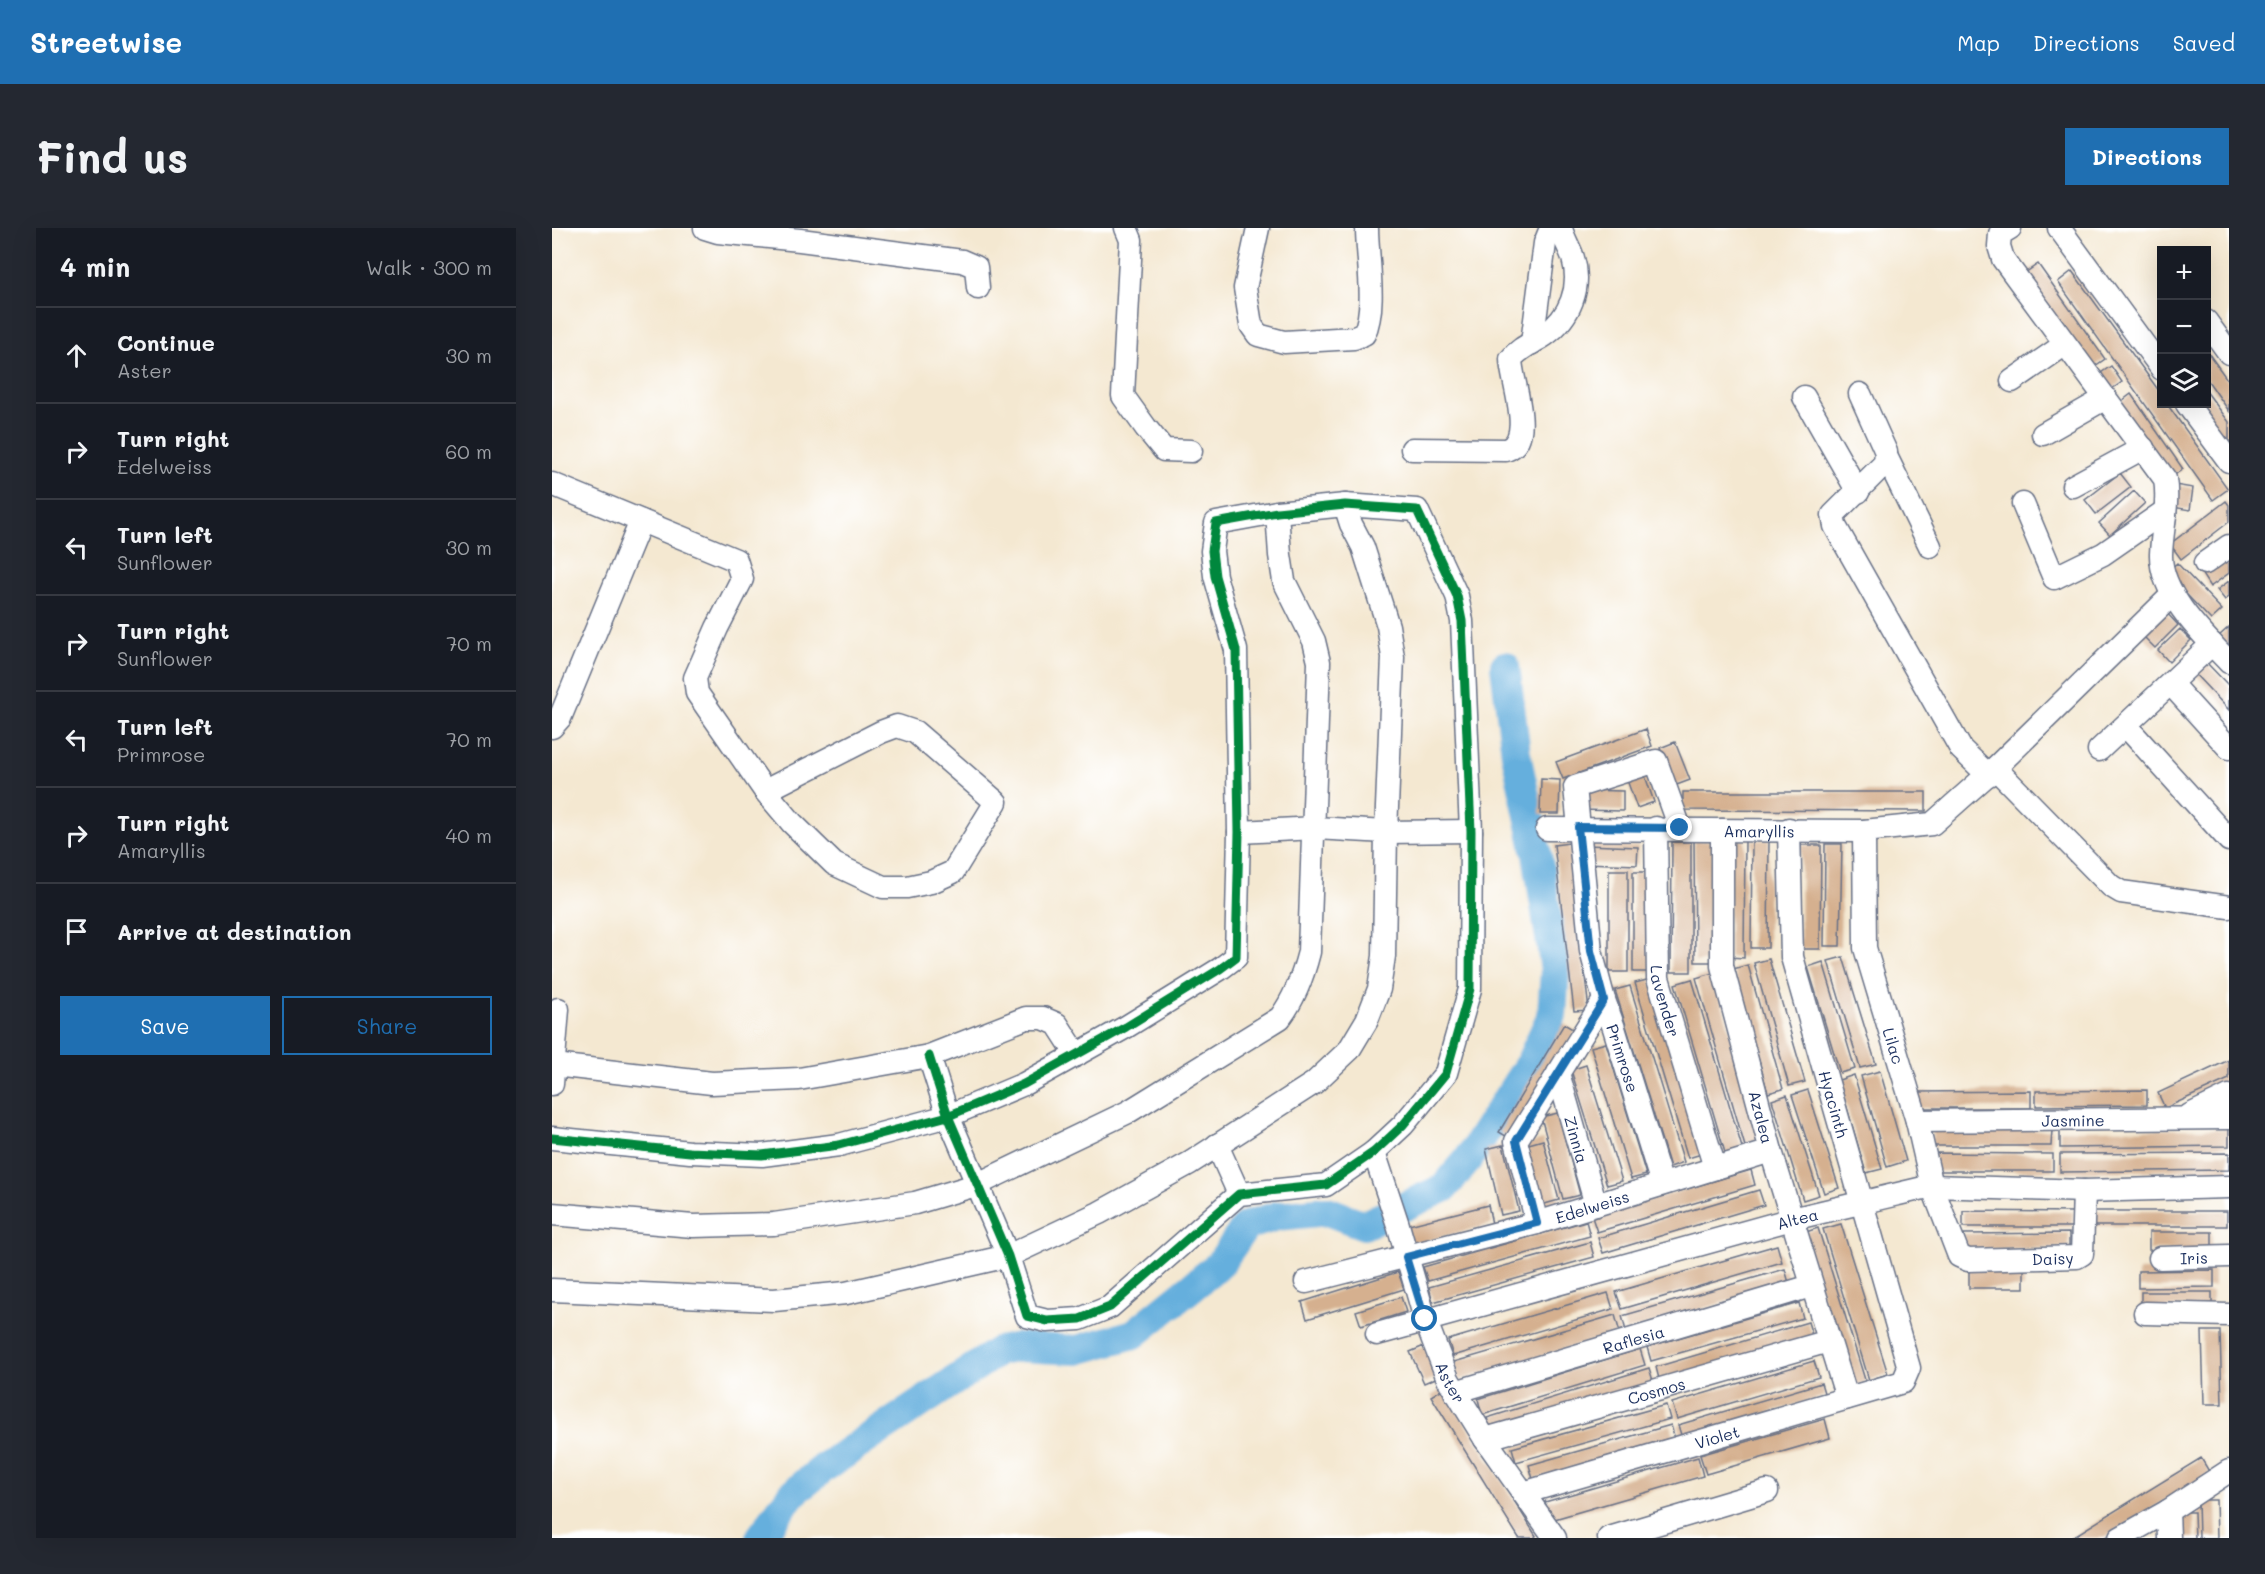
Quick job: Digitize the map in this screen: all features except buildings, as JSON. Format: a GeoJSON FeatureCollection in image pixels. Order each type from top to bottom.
{"type":"FeatureCollection","features":[{"type":"Feature","properties":{"kind":"street"},"geometry":{"type":"LineString","coordinates":[[705,228],[718,232],[962,261],[976,267],[978,288]]}},
{"type":"Feature","properties":{"kind":"street"},"geometry":{"type":"LineString","coordinates":[[1126,228],[1131,240],[1123,396],[1164,450],[1191,452]]}},
{"type":"Feature","properties":{"kind":"street"},"geometry":{"type":"LineString","coordinates":[[1257,228],[1245,288],[1251,326],[1258,335],[1284,342],[1354,338],[1364,334],[1368,326],[1370,277],[1367,228]]}},
{"type":"Feature","properties":{"kind":"street"},"geometry":{"type":"LineString","coordinates":[[2010,228],[2000,234],[1999,246],[2003,259],[2164,479],[2167,491],[2161,571],[2172,595],[2229,662]]}},
{"type":"Feature","properties":{"kind":"street"},"geometry":{"type":"LineString","coordinates":[[2059,228],[2157,362]]}},
{"type":"Feature","properties":{"kind":"street"},"geometry":{"type":"LineString","coordinates":[[1412,449],[1506,450],[1512,448],[1517,442],[1520,416],[1511,359],[1516,352],[1533,343],[1563,318],[1573,302],[1576,270],[1560,229],[1549,233],[1545,243],[1533,343]]}},
{"type":"Feature","properties":{"kind":"street"},"geometry":{"type":"LineString","coordinates":[[2211,328],[2229,353]]}},
{"type":"Feature","properties":{"kind":"street"},"geometry":{"type":"LineString","coordinates":[[2012,381],[2064,345]]}},
{"type":"Feature","properties":{"kind":"street"},"geometry":{"type":"LineString","coordinates":[[1860,394],[1887,458],[1930,546]]}},
{"type":"Feature","properties":{"kind":"street"},"geometry":{"type":"LineString","coordinates":[[1804,397],[1858,492]]}},
{"type":"Feature","properties":{"kind":"street"},"geometry":{"type":"LineString","coordinates":[[2043,434],[2104,399]]}},
{"type":"Feature","properties":{"kind":"street"},"geometry":{"type":"LineString","coordinates":[[2190,408],[2229,461]]}},
{"type":"Feature","properties":{"kind":"street"},"geometry":{"type":"LineString","coordinates":[[2073,486],[2143,448]]}},
{"type":"Feature","properties":{"kind":"street"},"geometry":{"type":"LineString","coordinates":[[1887,458],[1858,492],[1833,515],[1835,526],[1961,749],[1991,772],[2111,886],[2121,892],[2229,907]]}},
{"type":"Feature","properties":{"kind":"street"},"geometry":{"type":"LineString","coordinates":[[552,484],[736,560],[742,579],[695,678],[697,693],[765,791],[792,823],[834,864],[883,887],[907,887],[932,882],[953,872],[996,802],[915,732],[897,726],[765,791]]}},
{"type":"Feature","properties":{"kind":"street"},"geometry":{"type":"LineString","coordinates":[[2023,504],[2054,578],[2103,554],[2165,511]]}},
{"type":"Feature","properties":{"kind":"street"},"geometry":{"type":"LineString","coordinates":[[552,1290],[774,1300],[846,1293],[1008,1256],[1099,1213],[1217,1145],[1314,1083],[1349,1050],[1367,1020],[1379,989],[1384,956],[1393,657],[1388,626],[1363,547],[1351,524],[1345,505]]}},
{"type":"Feature","properties":{"kind":"street"},"geometry":{"type":"LineString","coordinates":[[552,1138],[690,1152],[762,1155],[839,1144],[948,1116],[1024,1084],[1126,1028],[1220,969],[1236,957],[1239,832],[1236,650],[1215,576],[1212,551],[1216,523],[1277,512],[1345,505],[1417,510],[1457,596],[1462,621],[1471,831],[1470,989],[1446,1073],[1403,1125],[1374,1152],[1326,1185],[1239,1194],[1110,1306],[1080,1319],[1047,1321],[1027,1316],[1008,1256],[948,1116],[929,1056]]}},
{"type":"Feature","properties":{"kind":"street"},"geometry":{"type":"LineString","coordinates":[[552,1214],[693,1227],[774,1224],[915,1203],[976,1185],[1128,1112],[1280,1018],[1290,1004],[1304,975],[1309,952],[1319,662],[1314,641],[1284,581],[1277,512]]}},
{"type":"Feature","properties":{"kind":"street"},"geometry":{"type":"LineString","coordinates":[[552,727],[560,718],[640,521]]}},
{"type":"Feature","properties":{"kind":"street"},"geometry":{"type":"LineString","coordinates":[[2205,563],[2229,546]]}},
{"type":"Feature","properties":{"kind":"street"},"geometry":{"type":"LineString","coordinates":[[1991,772],[2172,595]]}},
{"type":"Feature","properties":{"kind":"street"},"geometry":{"type":"LineString","coordinates":[[2099,750],[2212,644]]}},
{"type":"Feature","properties":{"kind":"street"},"geometry":{"type":"LineString","coordinates":[[2171,684],[2229,748]]}},
{"type":"Feature","properties":{"kind":"street"},"geometry":{"type":"LineString","coordinates":[[2126,726],[2229,840]]}},
{"type":"Feature","properties":{"kind":"street","name":"Primrose"},"geometry":{"type":"LineString","coordinates":[[1662,1184],[1604,1000],[1591,951],[1575,786],[1656,761],[1680,828]]}},
{"type":"Feature","properties":{"kind":"street","name":"Amaryllis"},"geometry":{"type":"LineString","coordinates":[[1547,829],[1578,827],[1864,831],[1932,824],[1991,772]]}},
{"type":"Feature","properties":{"kind":"street"},"geometry":{"type":"LineString","coordinates":[[1239,832],[1315,828],[1386,832],[1471,831]]}},
{"type":"Feature","properties":{"kind":"street","name":"Lavender"},"geometry":{"type":"LineString","coordinates":[[1656,828],[1658,978],[1715,1168]]}},
{"type":"Feature","properties":{"kind":"street","name":"Hyacinth"},"geometry":{"type":"LineString","coordinates":[[1789,829],[1792,957],[1909,1368],[1908,1375]]}},
{"type":"Feature","properties":{"kind":"street","name":"Azalea"},"geometry":{"type":"LineString","coordinates":[[1722,830],[1722,966],[1771,1151],[1847,1398]]}},
{"type":"Feature","properties":{"kind":"street","name":"Lilac"},"geometry":{"type":"LineString","coordinates":[[1864,831],[1865,948],[1917,1121],[1932,1186],[1959,1257]]}},
{"type":"Feature","properties":{"kind":"street"},"geometry":{"type":"LineString","coordinates":[[1537,1223],[1516,1141],[1604,1000]]}},
{"type":"Feature","properties":{"kind":"street"},"geometry":{"type":"LineString","coordinates":[[558,1009],[553,1075],[712,1083],[799,1079],[929,1056],[1026,1018],[1043,1018],[1058,1024],[1077,1055]]}},
{"type":"Feature","properties":{"kind":"street","name":"Zinnia"},"geometry":{"type":"LineString","coordinates":[[1558,1073],[1596,1205]]}},
{"type":"Feature","properties":{"kind":"street"},"geometry":{"type":"LineString","coordinates":[[2183,1118],[2229,1096]]}},
{"type":"Feature","properties":{"kind":"street","name":"Jasmine"},"geometry":{"type":"LineString","coordinates":[[1917,1121],[2229,1118]]}},
{"type":"Feature","properties":{"kind":"street"},"geometry":{"type":"LineString","coordinates":[[1217,1145],[1239,1194]]}},
{"type":"Feature","properties":{"kind":"street","name":"Edelweiss"},"geometry":{"type":"LineString","coordinates":[[1306,1282],[1537,1223],[1771,1151]]}},
{"type":"Feature","properties":{"kind":"street","name":"Aster"},"geometry":{"type":"LineString","coordinates":[[1374,1152],[1425,1319],[1448,1379],[1485,1439],[1555,1538]]}},
{"type":"Feature","properties":{"kind":"street","name":"Altea"},"geometry":{"type":"LineString","coordinates":[[1377,1334],[1792,1219],[1932,1186],[2084,1191],[2229,1186]]}},
{"type":"Feature","properties":{"kind":"street","name":"Daisy"},"geometry":{"type":"LineString","coordinates":[[1959,1257],[1968,1260],[2077,1257],[2082,1254],[2084,1191]]}},
{"type":"Feature","properties":{"kind":"street","name":"Iris"},"geometry":{"type":"LineString","coordinates":[[2160,1258],[2229,1256]]}},
{"type":"Feature","properties":{"kind":"street","name":"Raflesia"},"geometry":{"type":"LineString","coordinates":[[1455,1392],[1811,1286]]}},
{"type":"Feature","properties":{"kind":"street"},"geometry":{"type":"LineString","coordinates":[[2145,1313],[2229,1315]]}},
{"type":"Feature","properties":{"kind":"street","name":"Cosmos"},"geometry":{"type":"LineString","coordinates":[[1485,1439],[1829,1341]]}},
{"type":"Feature","properties":{"kind":"street","name":"Violet"},"geometry":{"type":"LineString","coordinates":[[1523,1493],[1903,1382],[1908,1375]]}},
{"type":"Feature","properties":{"kind":"street"},"geometry":{"type":"LineString","coordinates":[[2120,1538],[2168,1511],[2229,1471]]}},
{"type":"Feature","properties":{"kind":"street"},"geometry":{"type":"LineString","coordinates":[[1609,1538],[1767,1491]]}},
{"type":"Feature","properties":{"kind":"street"},"geometry":{"type":"LineString","coordinates":[[2168,1511],[2169,1538]]}},
{"type":"Feature","properties":{"kind":"waterway"},"geometry":{"type":"LineString","coordinates":[[760,1538],[791,1495],[825,1467],[999,1351],[1019,1347],[1077,1350],[1134,1334],[1219,1265],[1246,1226],[1277,1216],[1327,1211],[1364,1225],[1444,1188],[1467,1161],[1531,1061],[1552,1015],[1555,970],[1537,854],[1516,754],[1505,666]]}},
{"type":"Feature","properties":{"kind":"cycle path"},"geometry":{"type":"LineString","coordinates":[[552,1138],[690,1152],[762,1155],[839,1145],[948,1116],[1024,1084],[1126,1027],[1220,969],[1236,957],[1239,832],[1236,650],[1215,576],[1212,551],[1216,523],[1277,512],[1345,505],[1417,510],[1457,596],[1462,621],[1471,831],[1470,989],[1446,1073],[1403,1125],[1374,1152],[1326,1185],[1239,1194],[1110,1307],[1080,1319],[1047,1321],[1027,1316],[1008,1256],[948,1116],[929,1056]]}},
{"type":"Feature","properties":{"kind":"route"},"geometry":{"type":"LineString","coordinates":[[1425,1319],[1406,1257],[1537,1223],[1516,1141],[1604,1000],[1591,951],[1578,827],[1680,828]]}}]}
